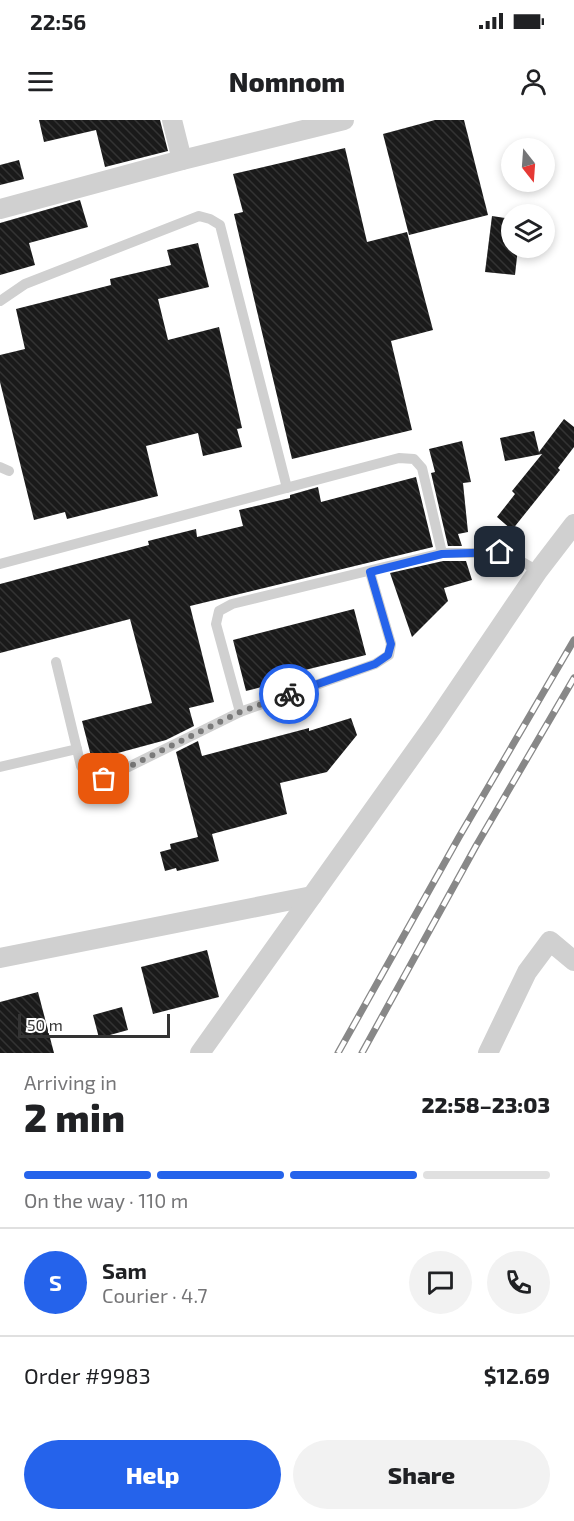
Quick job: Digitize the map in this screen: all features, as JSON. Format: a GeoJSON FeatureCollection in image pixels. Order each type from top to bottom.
{"type":"FeatureCollection","features":[{"type":"Feature","properties":{"kind":"street"},"geometry":{"type":"LineString","coordinates":[[172,120],[182,160]]}},
{"type":"Feature","properties":{"kind":"street"},"geometry":{"type":"LineString","coordinates":[[0,209],[182,160],[344,120]]}},
{"type":"Feature","properties":{"kind":"street"},"geometry":{"type":"LineString","coordinates":[[200,1053],[433,726],[538,571],[574,524]]}},
{"type":"Feature","properties":{"kind":"street"},"geometry":{"type":"LineString","coordinates":[[0,958],[312,896]]}},
{"type":"Feature","properties":{"kind":"street"},"geometry":{"type":"LineString","coordinates":[[488,1053],[527,972],[550,941],[574,961]]}},
{"type":"Feature","properties":{"kind":"lane"},"geometry":{"type":"LineString","coordinates":[[0,301],[26,284],[199,216],[220,225],[287,488]]}},
{"type":"Feature","properties":{"kind":"lane"},"geometry":{"type":"LineString","coordinates":[[0,564],[399,458],[414,459],[422,468],[442,554]]}},
{"type":"Feature","properties":{"kind":"lane"},"geometry":{"type":"LineString","coordinates":[[240,712],[216,624],[219,611],[232,604],[442,554],[500,552],[538,571]]}},
{"type":"Feature","properties":{"kind":"lane"},"geometry":{"type":"LineString","coordinates":[[56,662],[81,766],[87,776],[104,779],[240,712],[375,664],[388,655],[391,644],[370,572]]}},
{"type":"Feature","properties":{"kind":"lane"},"geometry":{"type":"LineString","coordinates":[[0,767],[76,749]]}},
{"type":"Feature","properties":{"kind":"building"},"geometry":{"type":"Polygon","coordinates":[[[39,120],[160,120],[168,151],[105,167],[96,130],[44,142],[39,120]]]}},
{"type":"Feature","properties":{"kind":"building"},"geometry":{"type":"Polygon","coordinates":[[[435,120],[464,120],[488,215],[409,235],[383,134],[435,120]]]}},
{"type":"Feature","properties":{"kind":"building"},"geometry":{"type":"Polygon","coordinates":[[[345,148],[367,242],[407,232],[433,330],[391,341],[412,430],[292,459],[234,214],[243,212],[233,174],[345,148]]]}},
{"type":"Feature","properties":{"kind":"building"},"geometry":{"type":"Polygon","coordinates":[[[19,160],[24,179],[0,185],[0,165],[19,160]]]}},
{"type":"Feature","properties":{"kind":"building"},"geometry":{"type":"Polygon","coordinates":[[[80,200],[88,227],[29,243],[35,265],[0,275],[0,223],[80,200]]]}},
{"type":"Feature","properties":{"kind":"building"},"geometry":{"type":"Polygon","coordinates":[[[492,216],[501,217],[501,258],[517,258],[515,275],[485,272],[492,216]]]}},
{"type":"Feature","properties":{"kind":"building"},"geometry":{"type":"Polygon","coordinates":[[[198,243],[209,287],[158,299],[168,340],[219,327],[242,428],[237,429],[242,447],[203,456],[198,433],[146,446],[158,496],[67,519],[65,512],[34,520],[0,382],[0,355],[25,349],[16,309],[111,285],[110,279],[171,265],[167,250],[198,243]]]}},
{"type":"Feature","properties":{"kind":"building"},"geometry":{"type":"Polygon","coordinates":[[[564,419],[574,427],[574,447],[558,468],[560,470],[512,530],[497,517],[515,494],[512,491],[542,454],[505,461],[500,438],[534,431],[539,452],[564,419]]]}},
{"type":"Feature","properties":{"kind":"building"},"geometry":{"type":"Polygon","coordinates":[[[462,441],[471,482],[463,483],[468,532],[458,534],[462,546],[448,546],[431,473],[435,472],[429,449],[462,441]]]}},
{"type":"Feature","properties":{"kind":"building"},"geometry":{"type":"Polygon","coordinates":[[[416,477],[433,547],[190,606],[214,702],[189,708],[194,726],[166,740],[92,760],[82,721],[152,703],[130,619],[0,653],[0,584],[149,545],[148,541],[196,529],[197,537],[243,526],[239,510],[290,498],[290,495],[318,487],[321,502],[416,477]]]}},
{"type":"Feature","properties":{"kind":"building"},"geometry":{"type":"Polygon","coordinates":[[[443,561],[466,561],[472,580],[444,588],[448,601],[412,637],[390,573],[443,561]]]}},
{"type":"Feature","properties":{"kind":"building"},"geometry":{"type":"Polygon","coordinates":[[[354,609],[366,655],[305,670],[307,675],[246,691],[233,640],[354,609]]]}},
{"type":"Feature","properties":{"kind":"building"},"geometry":{"type":"Polygon","coordinates":[[[351,718],[357,735],[327,772],[280,783],[287,814],[212,834],[219,861],[177,871],[176,868],[165,871],[160,852],[171,849],[170,844],[198,837],[176,752],[198,741],[202,756],[309,728],[309,731],[351,718]]]}},
{"type":"Feature","properties":{"kind":"building"},"geometry":{"type":"Polygon","coordinates":[[[207,950],[219,997],[153,1014],[141,967],[207,950]]]}},
{"type":"Feature","properties":{"kind":"building"},"geometry":{"type":"Polygon","coordinates":[[[38,992],[54,1053],[0,1053],[0,1002],[38,992]]]}},
{"type":"Feature","properties":{"kind":"building"},"geometry":{"type":"Polygon","coordinates":[[[122,1007],[128,1030],[99,1038],[93,1015],[122,1007]]]}},
{"type":"Feature","properties":{"kind":"railway"},"geometry":{"type":"LineString","coordinates":[[338,1053],[459,837],[574,640]]}},
{"type":"Feature","properties":{"kind":"railway"},"geometry":{"type":"LineString","coordinates":[[362,1053],[476,846],[574,678]]}},
{"type":"Feature","properties":{"kind":"way so far"},"geometry":{"type":"LineString","coordinates":[[104,779],[240,712],[289,694]]}},
{"type":"Feature","properties":{"kind":"route"},"geometry":{"type":"LineString","coordinates":[[289,694],[375,664],[388,655],[391,644],[370,572],[442,554],[500,552]]}}]}
